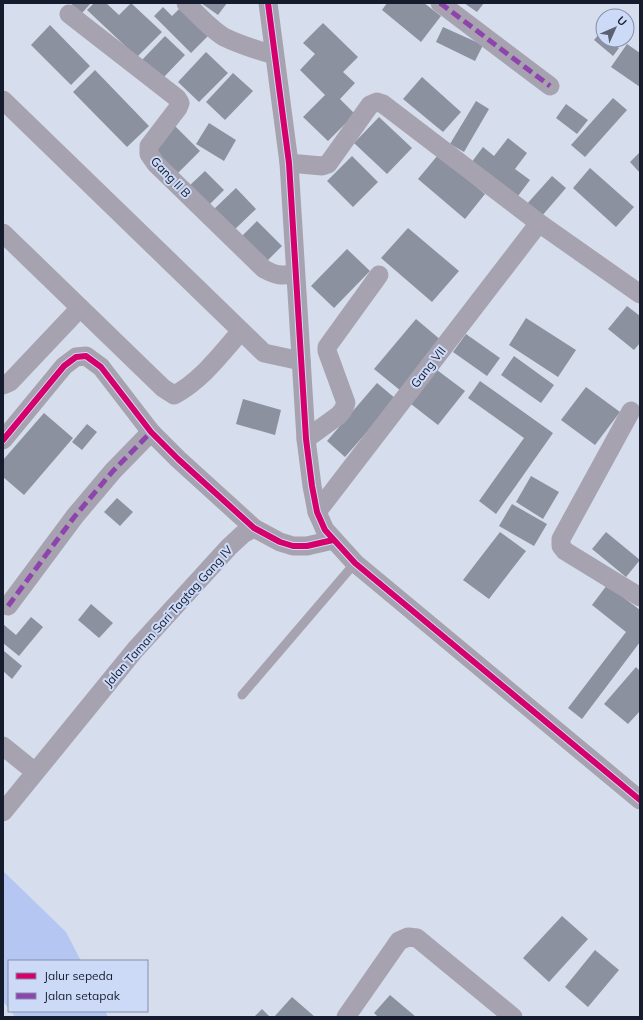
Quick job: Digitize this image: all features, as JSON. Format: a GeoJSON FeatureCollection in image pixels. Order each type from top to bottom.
{"type":"FeatureCollection","features":[{"type":"Feature","properties":{"kind":"street"},"geometry":{"type":"LineString","coordinates":[[186,3],[223,36],[248,47],[274,55]]}},
{"type":"Feature","properties":{"kind":"street"},"geometry":{"type":"LineString","coordinates":[[268,3],[289,164],[306,439],[317,512],[325,530],[355,563],[640,800]]}},
{"type":"Feature","properties":{"kind":"street"},"geometry":{"type":"LineString","coordinates":[[440,3],[550,86]]}},
{"type":"Feature","properties":{"kind":"street","name":"Gang II B"},"geometry":{"type":"LineString","coordinates":[[69,14],[177,98],[180,102],[178,108],[149,146],[149,154],[156,164],[264,269],[277,275],[295,273]]}},
{"type":"Feature","properties":{"kind":"street"},"geometry":{"type":"LineString","coordinates":[[3,100],[264,353],[301,361]]}},
{"type":"Feature","properties":{"kind":"street"},"geometry":{"type":"LineString","coordinates":[[289,164],[322,166],[328,164],[370,105],[377,102],[383,104],[539,223],[640,294]]}},
{"type":"Feature","properties":{"kind":"street","name":"Gang VII"},"geometry":{"type":"LineString","coordinates":[[317,512],[539,223]]}},
{"type":"Feature","properties":{"kind":"street"},"geometry":{"type":"LineString","coordinates":[[3,233],[163,388],[174,394],[187,388],[210,366],[241,331]]}},
{"type":"Feature","properties":{"kind":"street"},"geometry":{"type":"LineString","coordinates":[[306,439],[333,420],[343,410],[346,403],[327,351],[327,347],[379,275]]}},
{"type":"Feature","properties":{"kind":"street"},"geometry":{"type":"LineString","coordinates":[[3,385],[10,382],[80,308]]}},
{"type":"Feature","properties":{"kind":"street"},"geometry":{"type":"LineString","coordinates":[[3,440],[64,366],[76,357],[86,356],[101,367],[151,432],[178,459],[254,528],[280,542],[294,546],[307,546],[333,540]]}},
{"type":"Feature","properties":{"kind":"street"},"geometry":{"type":"LineString","coordinates":[[631,411],[562,539],[561,546],[565,551],[640,597]]}},
{"type":"Feature","properties":{"kind":"street"},"geometry":{"type":"LineString","coordinates":[[8,606],[75,516],[113,471],[151,432]]}},
{"type":"Feature","properties":{"kind":"street","name":"Jalan Taman Sari Tagtag Gang IV"},"geometry":{"type":"LineString","coordinates":[[3,812],[135,650],[229,548],[243,534],[254,528]]}},
{"type":"Feature","properties":{"kind":"street"},"geometry":{"type":"LineString","coordinates":[[3,746],[35,772]]}},
{"type":"Feature","properties":{"kind":"street"},"geometry":{"type":"LineString","coordinates":[[346,1017],[399,941],[408,937],[418,938],[513,1017]]}},
{"type":"Feature","properties":{"kind":"lane"},"geometry":{"type":"LineString","coordinates":[[242,695],[355,563]]}},
{"type":"Feature","properties":{"kind":"water"},"geometry":{"type":"Polygon","coordinates":[[[3,871],[66,932],[80,960],[8,960],[8,1008],[3,1001],[3,871]]]}},
{"type":"Feature","properties":{"kind":"water"},"geometry":{"type":"Polygon","coordinates":[[[12,1012],[106,1012],[108,1017],[15,1017],[12,1012]]]}},
{"type":"Feature","properties":{"kind":"building"},"geometry":{"type":"Polygon","coordinates":[[[70,3],[91,3],[82,13],[70,3]]]}},
{"type":"Feature","properties":{"kind":"building"},"geometry":{"type":"Polygon","coordinates":[[[94,3],[106,3],[119,15],[131,3],[162,32],[137,57],[87,10],[94,3]]]}},
{"type":"Feature","properties":{"kind":"building"},"geometry":{"type":"Polygon","coordinates":[[[201,3],[227,3],[218,15],[201,3]]]}},
{"type":"Feature","properties":{"kind":"building"},"geometry":{"type":"Polygon","coordinates":[[[387,3],[424,3],[441,16],[421,42],[382,10],[387,3]]]}},
{"type":"Feature","properties":{"kind":"building"},"geometry":{"type":"Polygon","coordinates":[[[464,3],[484,3],[477,12],[464,3]]]}},
{"type":"Feature","properties":{"kind":"building"},"geometry":{"type":"Polygon","coordinates":[[[163,7],[172,16],[180,8],[208,36],[191,53],[154,16],[163,7]]]}},
{"type":"Feature","properties":{"kind":"building"},"geometry":{"type":"Polygon","coordinates":[[[323,23],[358,57],[343,72],[355,83],[340,99],[355,114],[328,141],[303,117],[325,95],[300,70],[315,54],[303,43],[323,23]]]}},
{"type":"Feature","properties":{"kind":"building"},"geometry":{"type":"Polygon","coordinates":[[[50,25],[90,66],[71,85],[31,45],[50,25]]]}},
{"type":"Feature","properties":{"kind":"building"},"geometry":{"type":"Polygon","coordinates":[[[443,27],[483,45],[475,61],[436,42],[443,27]]]}},
{"type":"Feature","properties":{"kind":"building"},"geometry":{"type":"Polygon","coordinates":[[[165,36],[185,55],[162,79],[142,60],[165,36]]]}},
{"type":"Feature","properties":{"kind":"building"},"geometry":{"type":"Polygon","coordinates":[[[604,48],[619,48],[613,56],[604,48]]]}},
{"type":"Feature","properties":{"kind":"building"},"geometry":{"type":"Polygon","coordinates":[[[624,48],[633,48],[640,53],[640,87],[611,67],[624,48]]]}},
{"type":"Feature","properties":{"kind":"building"},"geometry":{"type":"Polygon","coordinates":[[[206,52],[228,73],[199,102],[178,82],[206,52]]]}},
{"type":"Feature","properties":{"kind":"building"},"geometry":{"type":"Polygon","coordinates":[[[95,70],[149,126],[127,147],[73,92],[95,70]]]}},
{"type":"Feature","properties":{"kind":"building"},"geometry":{"type":"Polygon","coordinates":[[[233,73],[253,91],[225,120],[206,102],[233,73]]]}},
{"type":"Feature","properties":{"kind":"building"},"geometry":{"type":"Polygon","coordinates":[[[422,77],[461,112],[443,132],[403,99],[422,77]]]}},
{"type":"Feature","properties":{"kind":"building"},"geometry":{"type":"Polygon","coordinates":[[[613,98],[627,110],[585,157],[571,145],[613,98]]]}},
{"type":"Feature","properties":{"kind":"building"},"geometry":{"type":"Polygon","coordinates":[[[476,101],[489,109],[464,152],[450,144],[476,101]]]}},
{"type":"Feature","properties":{"kind":"building"},"geometry":{"type":"Polygon","coordinates":[[[566,104],[588,120],[577,134],[556,118],[566,104]]]}},
{"type":"Feature","properties":{"kind":"building"},"geometry":{"type":"Polygon","coordinates":[[[379,117],[412,148],[387,174],[354,143],[379,117]]]}},
{"type":"Feature","properties":{"kind":"building"},"geometry":{"type":"Polygon","coordinates":[[[209,123],[236,140],[224,161],[196,144],[209,123]]]}},
{"type":"Feature","properties":{"kind":"building"},"geometry":{"type":"Polygon","coordinates":[[[173,124],[200,151],[177,174],[150,146],[173,124]]]}},
{"type":"Feature","properties":{"kind":"building"},"geometry":{"type":"Polygon","coordinates":[[[508,138],[527,153],[515,169],[530,180],[518,196],[471,163],[483,147],[494,156],[508,138]]]}},
{"type":"Feature","properties":{"kind":"building"},"geometry":{"type":"Polygon","coordinates":[[[640,152],[640,173],[630,162],[640,152]]]}},
{"type":"Feature","properties":{"kind":"building"},"geometry":{"type":"Polygon","coordinates":[[[438,155],[485,194],[465,219],[418,179],[438,155]]]}},
{"type":"Feature","properties":{"kind":"building"},"geometry":{"type":"Polygon","coordinates":[[[352,156],[378,182],[353,207],[327,181],[352,156]]]}},
{"type":"Feature","properties":{"kind":"building"},"geometry":{"type":"Polygon","coordinates":[[[590,168],[634,207],[616,227],[573,188],[590,168]]]}},
{"type":"Feature","properties":{"kind":"building"},"geometry":{"type":"Polygon","coordinates":[[[205,171],[224,190],[208,206],[189,186],[205,171]]]}},
{"type":"Feature","properties":{"kind":"building"},"geometry":{"type":"Polygon","coordinates":[[[552,176],[566,188],[541,217],[526,205],[552,176]]]}},
{"type":"Feature","properties":{"kind":"building"},"geometry":{"type":"Polygon","coordinates":[[[236,188],[256,209],[233,231],[213,210],[236,188]]]}},
{"type":"Feature","properties":{"kind":"building"},"geometry":{"type":"Polygon","coordinates":[[[257,221],[282,246],[265,263],[240,238],[257,221]]]}},
{"type":"Feature","properties":{"kind":"building"},"geometry":{"type":"Polygon","coordinates":[[[408,228],[459,271],[432,302],[381,258],[408,228]]]}},
{"type":"Feature","properties":{"kind":"building"},"geometry":{"type":"Polygon","coordinates":[[[347,249],[370,271],[334,308],[311,286],[347,249]]]}},
{"type":"Feature","properties":{"kind":"building"},"geometry":{"type":"Polygon","coordinates":[[[627,306],[640,316],[640,343],[634,350],[608,329],[627,306]]]}},
{"type":"Feature","properties":{"kind":"building"},"geometry":{"type":"Polygon","coordinates":[[[526,318],[576,350],[558,377],[509,345],[526,318]]]}},
{"type":"Feature","properties":{"kind":"building"},"geometry":{"type":"Polygon","coordinates":[[[416,319],[442,341],[401,391],[374,369],[416,319]]]}},
{"type":"Feature","properties":{"kind":"building"},"geometry":{"type":"Polygon","coordinates":[[[466,334],[500,358],[487,376],[453,352],[466,334]]]}},
{"type":"Feature","properties":{"kind":"building"},"geometry":{"type":"Polygon","coordinates":[[[514,356],[554,385],[541,403],[501,375],[514,356]]]}},
{"type":"Feature","properties":{"kind":"building"},"geometry":{"type":"Polygon","coordinates":[[[437,370],[465,391],[438,425],[411,404],[437,370]]]}},
{"type":"Feature","properties":{"kind":"building"},"geometry":{"type":"Polygon","coordinates":[[[480,381],[553,433],[496,514],[479,501],[524,438],[468,398],[480,381]]]}},
{"type":"Feature","properties":{"kind":"building"},"geometry":{"type":"Polygon","coordinates":[[[377,383],[396,399],[345,457],[327,441],[377,383]]]}},
{"type":"Feature","properties":{"kind":"building"},"geometry":{"type":"Polygon","coordinates":[[[586,387],[620,412],[595,445],[561,420],[586,387]]]}},
{"type":"Feature","properties":{"kind":"building"},"geometry":{"type":"Polygon","coordinates":[[[243,399],[281,410],[275,435],[236,424],[243,399]]]}},
{"type":"Feature","properties":{"kind":"building"},"geometry":{"type":"Polygon","coordinates":[[[44,413],[73,438],[24,495],[3,477],[3,460],[44,413]]]}},
{"type":"Feature","properties":{"kind":"building"},"geometry":{"type":"Polygon","coordinates":[[[87,424],[97,432],[82,450],[72,442],[87,424]]]}},
{"type":"Feature","properties":{"kind":"building"},"geometry":{"type":"Polygon","coordinates":[[[531,476],[559,492],[543,519],[516,502],[531,476]]]}},
{"type":"Feature","properties":{"kind":"building"},"geometry":{"type":"Polygon","coordinates":[[[117,498],[133,512],[120,526],[104,512],[117,498]]]}},
{"type":"Feature","properties":{"kind":"building"},"geometry":{"type":"Polygon","coordinates":[[[512,504],[547,524],[534,546],[499,526],[512,504]]]}},
{"type":"Feature","properties":{"kind":"building"},"geometry":{"type":"Polygon","coordinates":[[[500,532],[526,551],[489,599],[463,580],[500,532]]]}},
{"type":"Feature","properties":{"kind":"building"},"geometry":{"type":"Polygon","coordinates":[[[606,532],[640,560],[626,577],[592,549],[606,532]]]}},
{"type":"Feature","properties":{"kind":"building"},"geometry":{"type":"Polygon","coordinates":[[[607,585],[640,610],[640,642],[582,719],[568,708],[626,632],[592,605],[607,585]]]}},
{"type":"Feature","properties":{"kind":"building"},"geometry":{"type":"Polygon","coordinates":[[[91,604],[113,623],[99,638],[78,620],[91,604]]]}},
{"type":"Feature","properties":{"kind":"building"},"geometry":{"type":"Polygon","coordinates":[[[31,617],[43,627],[19,656],[3,643],[3,624],[16,635],[31,617]]]}},
{"type":"Feature","properties":{"kind":"building"},"geometry":{"type":"Polygon","coordinates":[[[4,651],[22,666],[12,679],[3,671],[4,651]]]}},
{"type":"Feature","properties":{"kind":"building"},"geometry":{"type":"Polygon","coordinates":[[[636,667],[640,671],[640,711],[628,724],[604,704],[636,667]]]}},
{"type":"Feature","properties":{"kind":"building"},"geometry":{"type":"Polygon","coordinates":[[[562,916],[588,939],[549,982],[523,958],[562,916]]]}},
{"type":"Feature","properties":{"kind":"building"},"geometry":{"type":"Polygon","coordinates":[[[595,950],[619,970],[588,1007],[565,987],[595,950]]]}},
{"type":"Feature","properties":{"kind":"building"},"geometry":{"type":"Polygon","coordinates":[[[390,995],[416,1017],[378,1017],[374,1013],[390,995]]]}},
{"type":"Feature","properties":{"kind":"building"},"geometry":{"type":"Polygon","coordinates":[[[292,997],[315,1017],[274,1017],[292,997]]]}},
{"type":"Feature","properties":{"kind":"building"},"geometry":{"type":"Polygon","coordinates":[[[262,1009],[270,1017],[254,1017],[262,1009]]]}},
{"type":"Feature","properties":{"kind":"marked path"},"geometry":{"type":"LineString","coordinates":[[440,3],[550,86]]}},
{"type":"Feature","properties":{"kind":"marked path"},"geometry":{"type":"LineString","coordinates":[[8,606],[75,516],[113,471],[151,432]]}},
{"type":"Feature","properties":{"kind":"cycle path"},"geometry":{"type":"LineString","coordinates":[[268,3],[289,163],[306,439],[317,512],[325,530],[355,563],[640,800]]}},
{"type":"Feature","properties":{"kind":"cycle path"},"geometry":{"type":"LineString","coordinates":[[3,440],[64,366],[76,357],[86,356],[101,367],[151,432],[178,459],[254,528],[280,542],[293,546],[307,546],[333,540]]}}]}
